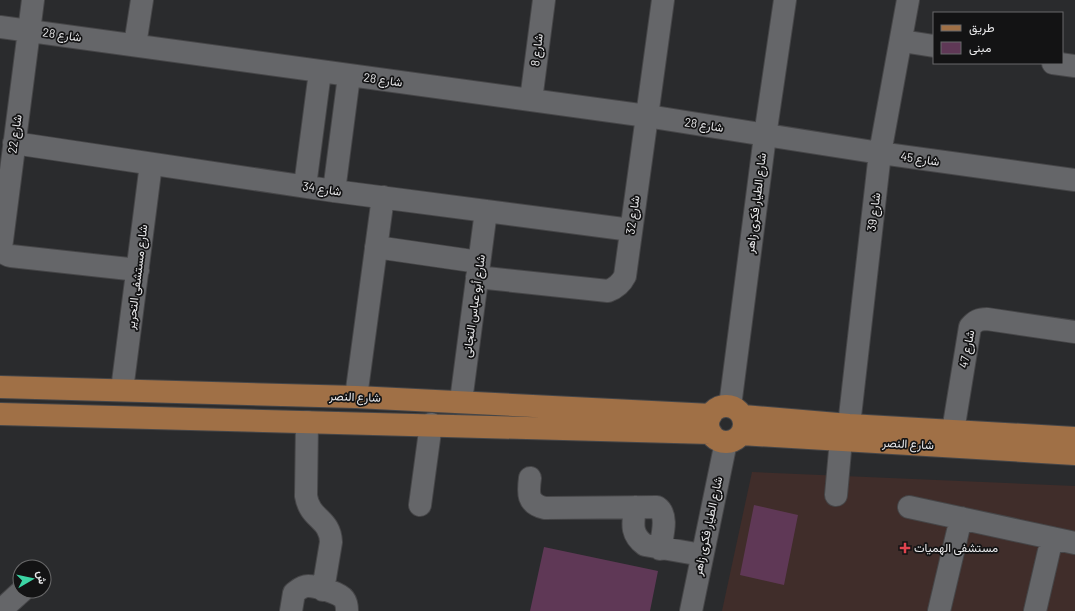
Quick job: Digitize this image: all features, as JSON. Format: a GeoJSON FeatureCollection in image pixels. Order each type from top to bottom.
{"type":"FeatureCollection","features":[{"type":"Feature","properties":{"kind":"main road","name":"شارع النصر"},"geometry":{"type":"LineString","coordinates":[[0,387],[461,401],[1075,454]]}},
{"type":"Feature","properties":{"kind":"main road"},"geometry":{"type":"LineString","coordinates":[[256,421],[257,394]]}},
{"type":"Feature","properties":{"kind":"main road","name":"شارع النصر"},"geometry":{"type":"LineString","coordinates":[[0,414],[431,424],[727,424]]}},
{"type":"Feature","properties":{"kind":"main road","name":"شارع النصر"},"geometry":{"type":"LineString","coordinates":[[845,433],[953,431],[1075,438]]}},
{"type":"Feature","properties":{"kind":"street","name":"شارع 22"},"geometry":{"type":"LineString","coordinates":[[33,0],[1,248],[3,252],[11,256],[138,270]]}},
{"type":"Feature","properties":{"kind":"street"},"geometry":{"type":"LineString","coordinates":[[135,45],[142,0]]}},
{"type":"Feature","properties":{"kind":"street","name":"شارع 8"},"geometry":{"type":"LineString","coordinates":[[531,100],[544,0]]}},
{"type":"Feature","properties":{"kind":"street","name":"شارع 32"},"geometry":{"type":"LineString","coordinates":[[376,247],[478,269],[608,291],[621,283],[625,276],[663,0]]}},
{"type":"Feature","properties":{"kind":"street","name":"شارع الطيار فكرى زاهر"},"geometry":{"type":"LineString","coordinates":[[693,611],[727,424],[765,136],[785,0]]}},
{"type":"Feature","properties":{"kind":"street","name":"شارع 39"},"geometry":{"type":"LineString","coordinates":[[836,495],[880,154],[902,41],[908,0]]}},
{"type":"Feature","properties":{"kind":"street","name":"شارع 28"},"geometry":{"type":"LineString","coordinates":[[0,27],[647,116],[765,136]]}},
{"type":"Feature","properties":{"kind":"street"},"geometry":{"type":"LineString","coordinates":[[902,41],[933,46]]}},
{"type":"Feature","properties":{"kind":"street"},"geometry":{"type":"LineString","coordinates":[[1060,64],[1075,66]]}},
{"type":"Feature","properties":{"kind":"street"},"geometry":{"type":"LineString","coordinates":[[305,186],[320,72]]}},
{"type":"Feature","properties":{"kind":"street"},"geometry":{"type":"LineString","coordinates":[[334,191],[350,76]]}},
{"type":"Feature","properties":{"kind":"street","name":"شارع 45"},"geometry":{"type":"LineString","coordinates":[[765,136],[880,154],[1075,180]]}},
{"type":"Feature","properties":{"kind":"street","name":"شارع 34"},"geometry":{"type":"LineString","coordinates":[[14,143],[334,191],[631,230]]}},
{"type":"Feature","properties":{"kind":"street","name":"شارع مستشفى التحرير"},"geometry":{"type":"LineString","coordinates":[[122,390],[151,164]]}},
{"type":"Feature","properties":{"kind":"street"},"geometry":{"type":"LineString","coordinates":[[356,397],[383,197]]}},
{"type":"Feature","properties":{"kind":"street","name":"شارع أبو عباس التجانى"},"geometry":{"type":"LineString","coordinates":[[461,401],[486,211]]}},
{"type":"Feature","properties":{"kind":"street","name":"شارع 47"},"geometry":{"type":"LineString","coordinates":[[953,431],[970,327],[974,322],[980,319],[987,319],[1075,332]]}},
{"type":"Feature","properties":{"kind":"street"},"geometry":{"type":"LineString","coordinates":[[306,422],[307,503],[311,511],[324,523],[331,535],[323,590]]}},
{"type":"Feature","properties":{"kind":"street"},"geometry":{"type":"LineString","coordinates":[[420,505],[431,424]]}},
{"type":"Feature","properties":{"kind":"street"},"geometry":{"type":"LineString","coordinates":[[530,478],[528,492],[530,498],[534,504],[545,508],[656,507],[661,510],[664,519],[660,548]]}},
{"type":"Feature","properties":{"kind":"street"},"geometry":{"type":"LineString","coordinates":[[635,507],[633,526],[634,534],[638,540],[645,545],[702,555]]}},
{"type":"Feature","properties":{"kind":"street"},"geometry":{"type":"LineString","coordinates":[[909,507],[1075,543]]}},
{"type":"Feature","properties":{"kind":"street"},"geometry":{"type":"LineString","coordinates":[[939,611],[961,518]]}},
{"type":"Feature","properties":{"kind":"street"},"geometry":{"type":"LineString","coordinates":[[1035,611],[1052,538]]}},
{"type":"Feature","properties":{"kind":"street"},"geometry":{"type":"LineString","coordinates":[[291,611],[294,593],[308,586],[339,594],[344,598],[347,604],[347,611]]}},
{"type":"Feature","properties":{"kind":"street"},"geometry":{"type":"LineString","coordinates":[[0,611],[13,599]]}},
{"type":"Feature","properties":{"kind":"shaded area","name":"مستشفى الهميات"},"geometry":{"type":"Polygon","coordinates":[[[752,472],[1075,486],[1075,611],[722,611],[752,472]]]}},
{"type":"Feature","properties":{"kind":"building"},"geometry":{"type":"Polygon","coordinates":[[[754,505],[798,515],[784,585],[740,575],[754,505]]]}},
{"type":"Feature","properties":{"kind":"building"},"geometry":{"type":"Polygon","coordinates":[[[544,547],[658,571],[650,611],[530,611],[544,547]]]}},
{"type":"Feature","properties":{"kind":"place","name":"مستشفى الهميات"},"geometry":{"type":"Point","coordinates":[905,548]}}]}
